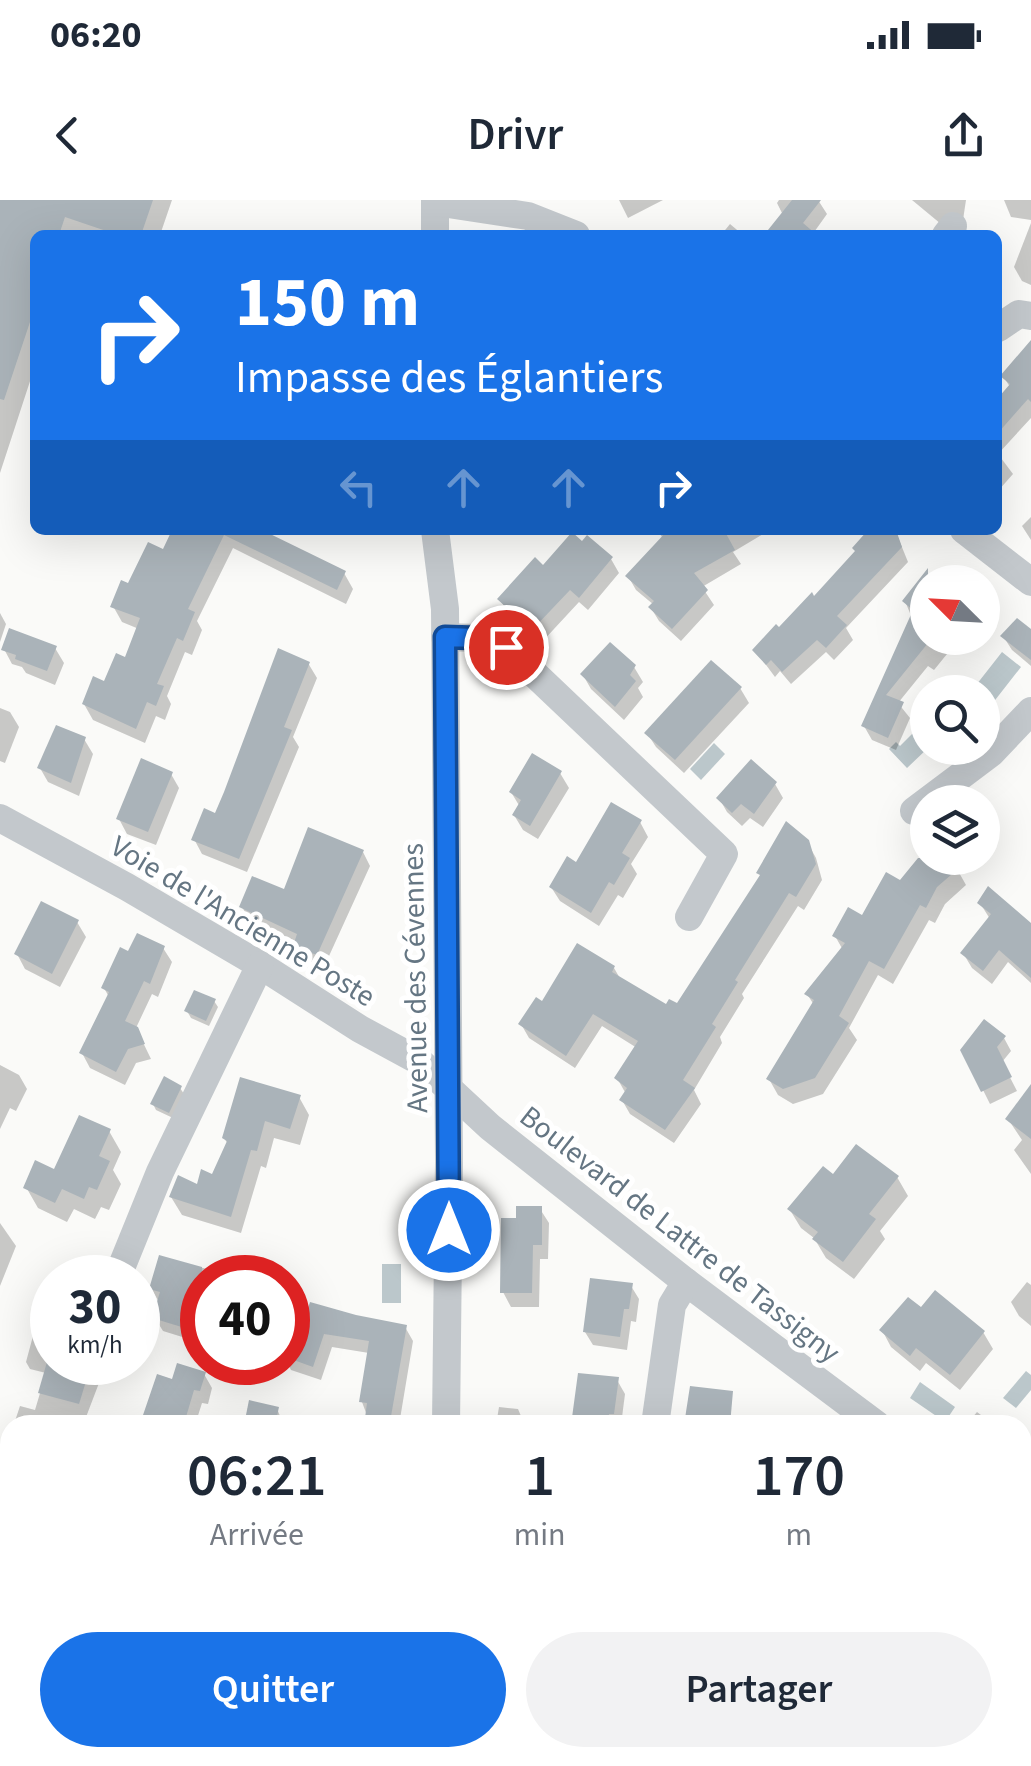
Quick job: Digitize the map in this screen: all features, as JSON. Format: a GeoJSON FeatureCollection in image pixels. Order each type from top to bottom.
{"type":"FeatureCollection","features":[{"type":"Feature","properties":{"kind":"street"},"geometry":{"type":"LineString","coordinates":[[436,230],[435,201],[528,216],[563,230]]}},
{"type":"Feature","properties":{"kind":"street"},"geometry":{"type":"LineString","coordinates":[[1002,325],[1019,314],[1031,316]]}},
{"type":"Feature","properties":{"kind":"street","name":"Avenue des Cévennes"},"geometry":{"type":"LineString","coordinates":[[436,535],[445,608],[446,1415]]}},
{"type":"Feature","properties":{"kind":"street"},"geometry":{"type":"LineString","coordinates":[[970,535],[1031,582]]}},
{"type":"Feature","properties":{"kind":"street"},"geometry":{"type":"LineString","coordinates":[[445,637],[477,638],[506,647],[724,854],[689,917]]}},
{"type":"Feature","properties":{"kind":"street"},"geometry":{"type":"LineString","coordinates":[[949,785],[991,753],[1031,710]]}},
{"type":"Feature","properties":{"kind":"street","name":"Voie de l'Ancienne Poste"},"geometry":{"type":"LineString","coordinates":[[0,818],[260,964],[360,1029],[419,1061],[448,1087]]}},
{"type":"Feature","properties":{"kind":"street"},"geometry":{"type":"LineString","coordinates":[[126,1255],[160,1172],[260,964]]}},
{"type":"Feature","properties":{"kind":"street","name":"Boulevard de Lattre de Tassigny"},"geometry":{"type":"LineString","coordinates":[[448,1087],[490,1128],[849,1415]]}},
{"type":"Feature","properties":{"kind":"street"},"geometry":{"type":"LineString","coordinates":[[656,1415],[672,1305],[686,1282]]}},
{"type":"Feature","properties":{"kind":"shaded area"},"geometry":{"type":"Polygon","coordinates":[[[1002,652],[1021,667],[1000,694],[1000,675],[984,675],[1002,652]]]}},
{"type":"Feature","properties":{"kind":"shaded area"},"geometry":{"type":"Polygon","coordinates":[[[910,736],[907,768],[889,749],[896,742],[900,746],[910,736]]]}},
{"type":"Feature","properties":{"kind":"shaded area"},"geometry":{"type":"Polygon","coordinates":[[[714,743],[725,754],[701,780],[690,769],[714,743]]]}},
{"type":"Feature","properties":{"kind":"shaded area"},"geometry":{"type":"Polygon","coordinates":[[[382,1264],[401,1264],[401,1303],[382,1303],[382,1264]]]}},
{"type":"Feature","properties":{"kind":"shaded area"},"geometry":{"type":"Polygon","coordinates":[[[1026,1371],[1031,1375],[1031,1390],[1016,1408],[1003,1398],[1026,1371]]]}},
{"type":"Feature","properties":{"kind":"shaded area"},"geometry":{"type":"Polygon","coordinates":[[[920,1382],[955,1407],[950,1415],[935,1415],[910,1398],[920,1382]]]}},
{"type":"Feature","properties":{"kind":"building"},"geometry":{"type":"Polygon","coordinates":[[[0,200],[153,200],[143,230],[103,230],[65,217],[61,230],[30,230],[30,322],[4,400],[0,399],[0,200]]]}},
{"type":"Feature","properties":{"kind":"building"},"geometry":{"type":"Polygon","coordinates":[[[792,200],[821,200],[803,223],[811,230],[768,230],[792,200]]]}},
{"type":"Feature","properties":{"kind":"building"},"geometry":{"type":"Polygon","coordinates":[[[1031,340],[1031,402],[1028,399],[1002,428],[1002,393],[1010,384],[1002,374],[1031,340]]]}},
{"type":"Feature","properties":{"kind":"building"},"geometry":{"type":"Polygon","coordinates":[[[170,535],[224,535],[188,609],[195,612],[183,641],[177,638],[157,684],[164,686],[156,706],[147,702],[136,729],[82,704],[93,676],[104,681],[116,653],[125,657],[140,618],[110,607],[121,580],[128,583],[148,542],[163,549],[170,535]]]}},
{"type":"Feature","properties":{"kind":"building"},"geometry":{"type":"Polygon","coordinates":[[[224,535],[272,535],[346,571],[337,590],[224,535]]]}},
{"type":"Feature","properties":{"kind":"building"},"geometry":{"type":"Polygon","coordinates":[[[569,535],[582,541],[587,535],[613,557],[579,598],[570,590],[532,630],[497,599],[535,557],[543,565],[569,535]]]}},
{"type":"Feature","properties":{"kind":"building"},"geometry":{"type":"Polygon","coordinates":[[[663,535],[727,535],[735,550],[694,573],[708,590],[672,629],[648,607],[654,601],[625,576],[663,535]]]}},
{"type":"Feature","properties":{"kind":"building"},"geometry":{"type":"Polygon","coordinates":[[[864,535],[898,535],[902,547],[837,616],[847,625],[826,648],[817,640],[782,672],[771,660],[766,665],[752,650],[812,592],[814,596],[855,551],[852,548],[864,535]]]}},
{"type":"Feature","properties":{"kind":"building"},"geometry":{"type":"Polygon","coordinates":[[[910,591],[910,608],[902,601],[910,591]]]}},
{"type":"Feature","properties":{"kind":"building"},"geometry":{"type":"Polygon","coordinates":[[[910,617],[910,655],[918,655],[886,695],[904,702],[888,738],[861,726],[910,617]]]}},
{"type":"Feature","properties":{"kind":"building"},"geometry":{"type":"Polygon","coordinates":[[[1017,618],[1031,629],[1031,660],[1000,636],[1017,618]]]}},
{"type":"Feature","properties":{"kind":"building"},"geometry":{"type":"Polygon","coordinates":[[[9,628],[57,646],[47,671],[1,650],[9,628]]]}},
{"type":"Feature","properties":{"kind":"building"},"geometry":{"type":"Polygon","coordinates":[[[610,642],[636,665],[630,675],[636,681],[615,707],[580,674],[610,642]]]}},
{"type":"Feature","properties":{"kind":"building"},"geometry":{"type":"Polygon","coordinates":[[[278,648],[310,662],[284,727],[292,730],[239,859],[191,840],[204,808],[215,813],[278,648]]]}},
{"type":"Feature","properties":{"kind":"building"},"geometry":{"type":"Polygon","coordinates":[[[711,660],[742,687],[675,760],[644,733],[711,660]]]}},
{"type":"Feature","properties":{"kind":"building"},"geometry":{"type":"Polygon","coordinates":[[[56,725],[86,737],[71,783],[37,768],[56,725]]]}},
{"type":"Feature","properties":{"kind":"building"},"geometry":{"type":"Polygon","coordinates":[[[532,753],[562,771],[530,826],[512,815],[521,800],[509,792],[532,753]]]}},
{"type":"Feature","properties":{"kind":"building"},"geometry":{"type":"Polygon","coordinates":[[[141,758],[173,772],[148,832],[116,819],[141,758]]]}},
{"type":"Feature","properties":{"kind":"building"},"geometry":{"type":"Polygon","coordinates":[[[751,759],[777,782],[754,814],[741,804],[732,813],[716,798],[751,759]]]}},
{"type":"Feature","properties":{"kind":"building"},"geometry":{"type":"Polygon","coordinates":[[[611,802],[642,820],[622,853],[630,858],[614,885],[609,882],[591,913],[549,887],[567,856],[576,862],[611,802]]]}},
{"type":"Feature","properties":{"kind":"building"},"geometry":{"type":"Polygon","coordinates":[[[786,821],[809,840],[816,864],[796,897],[789,893],[735,980],[738,982],[712,1024],[716,1027],[683,1080],[695,1088],[665,1130],[619,1100],[627,1088],[614,1078],[638,1041],[593,1014],[566,1056],[518,1024],[536,997],[542,1001],[577,943],[615,966],[612,972],[666,1004],[669,999],[677,1003],[760,875],[756,873],[786,821]]]}},
{"type":"Feature","properties":{"kind":"building"},"geometry":{"type":"Polygon","coordinates":[[[308,827],[364,850],[317,955],[293,946],[297,934],[239,907],[252,876],[284,889],[308,827]]]}},
{"type":"Feature","properties":{"kind":"building"},"geometry":{"type":"Polygon","coordinates":[[[910,868],[910,875],[951,875],[937,887],[926,908],[920,905],[884,969],[869,961],[839,1016],[849,1023],[815,1078],[783,1089],[766,1079],[814,1000],[804,994],[845,943],[832,936],[848,907],[862,915],[886,872],[900,880],[910,868]]]}},
{"type":"Feature","properties":{"kind":"building"},"geometry":{"type":"Polygon","coordinates":[[[988,886],[1031,923],[1031,978],[999,950],[983,971],[960,953],[991,914],[977,903],[988,886]]]}},
{"type":"Feature","properties":{"kind":"building"},"geometry":{"type":"Polygon","coordinates":[[[41,901],[79,920],[52,974],[14,954],[41,901]]]}},
{"type":"Feature","properties":{"kind":"building"},"geometry":{"type":"Polygon","coordinates":[[[137,933],[165,946],[150,984],[144,981],[125,1021],[138,1027],[145,1044],[128,1049],[116,1072],[79,1053],[109,992],[101,988],[120,947],[128,951],[137,933]]]}},
{"type":"Feature","properties":{"kind":"building"},"geometry":{"type":"Polygon","coordinates":[[[194,990],[216,999],[206,1021],[184,1011],[194,990]]]}},
{"type":"Feature","properties":{"kind":"building"},"geometry":{"type":"Polygon","coordinates":[[[984,1019],[1006,1036],[997,1047],[1012,1077],[981,1092],[960,1050],[984,1019]]]}},
{"type":"Feature","properties":{"kind":"building"},"geometry":{"type":"Polygon","coordinates":[[[164,1076],[182,1086],[169,1113],[150,1104],[164,1076]]]}},
{"type":"Feature","properties":{"kind":"building"},"geometry":{"type":"Polygon","coordinates":[[[240,1077],[301,1095],[290,1129],[265,1121],[257,1151],[251,1150],[231,1217],[169,1197],[178,1175],[197,1184],[201,1169],[212,1174],[227,1141],[222,1138],[240,1077]]]}},
{"type":"Feature","properties":{"kind":"building"},"geometry":{"type":"Polygon","coordinates":[[[1031,1084],[1031,1139],[1005,1119],[1031,1084]]]}},
{"type":"Feature","properties":{"kind":"building"},"geometry":{"type":"Polygon","coordinates":[[[79,1115],[111,1129],[99,1156],[110,1161],[97,1190],[89,1187],[84,1199],[62,1189],[55,1203],[23,1188],[35,1160],[54,1169],[79,1115]]]}},
{"type":"Feature","properties":{"kind":"building"},"geometry":{"type":"Polygon","coordinates":[[[856,1144],[899,1176],[869,1214],[876,1219],[843,1262],[812,1239],[818,1232],[787,1209],[823,1166],[833,1174],[856,1144]]]}},
{"type":"Feature","properties":{"kind":"building"},"geometry":{"type":"Polygon","coordinates":[[[516,1206],[542,1206],[542,1245],[533,1245],[532,1293],[500,1293],[501,1218],[516,1218],[516,1206]]]}},
{"type":"Feature","properties":{"kind":"building"},"geometry":{"type":"Polygon","coordinates":[[[160,1255],[180,1261],[180,1326],[160,1320],[160,1255]]]}},
{"type":"Feature","properties":{"kind":"building"},"geometry":{"type":"Polygon","coordinates":[[[590,1278],[633,1283],[620,1337],[583,1332],[590,1278]]]}},
{"type":"Feature","properties":{"kind":"building"},"geometry":{"type":"Polygon","coordinates":[[[935,1290],[985,1331],[950,1375],[916,1348],[910,1356],[879,1330],[908,1297],[921,1307],[935,1290]]]}},
{"type":"Feature","properties":{"kind":"building"},"geometry":{"type":"Polygon","coordinates":[[[310,1302],[407,1325],[391,1415],[365,1415],[367,1403],[359,1402],[369,1341],[324,1334],[313,1367],[310,1302]]]}},
{"type":"Feature","properties":{"kind":"building"},"geometry":{"type":"Polygon","coordinates":[[[177,1363],[180,1385],[202,1385],[200,1391],[194,1390],[187,1415],[143,1415],[153,1385],[160,1385],[160,1375],[172,1379],[177,1363]]]}},
{"type":"Feature","properties":{"kind":"building"},"geometry":{"type":"Polygon","coordinates":[[[578,1373],[619,1377],[614,1414],[572,1415],[578,1373]]]}},
{"type":"Feature","properties":{"kind":"building"},"geometry":{"type":"Polygon","coordinates":[[[40,1385],[85,1385],[79,1404],[38,1393],[40,1385]]]}},
{"type":"Feature","properties":{"kind":"building"},"geometry":{"type":"Polygon","coordinates":[[[690,1386],[733,1391],[731,1415],[686,1415],[690,1386]]]}},
{"type":"Feature","properties":{"kind":"building"},"geometry":{"type":"Polygon","coordinates":[[[249,1400],[279,1407],[277,1415],[246,1415],[249,1400]]]}},
{"type":"Feature","properties":{"kind":"route"},"geometry":{"type":"LineString","coordinates":[[449,1230],[445,637],[477,638],[506,647]]}}]}
